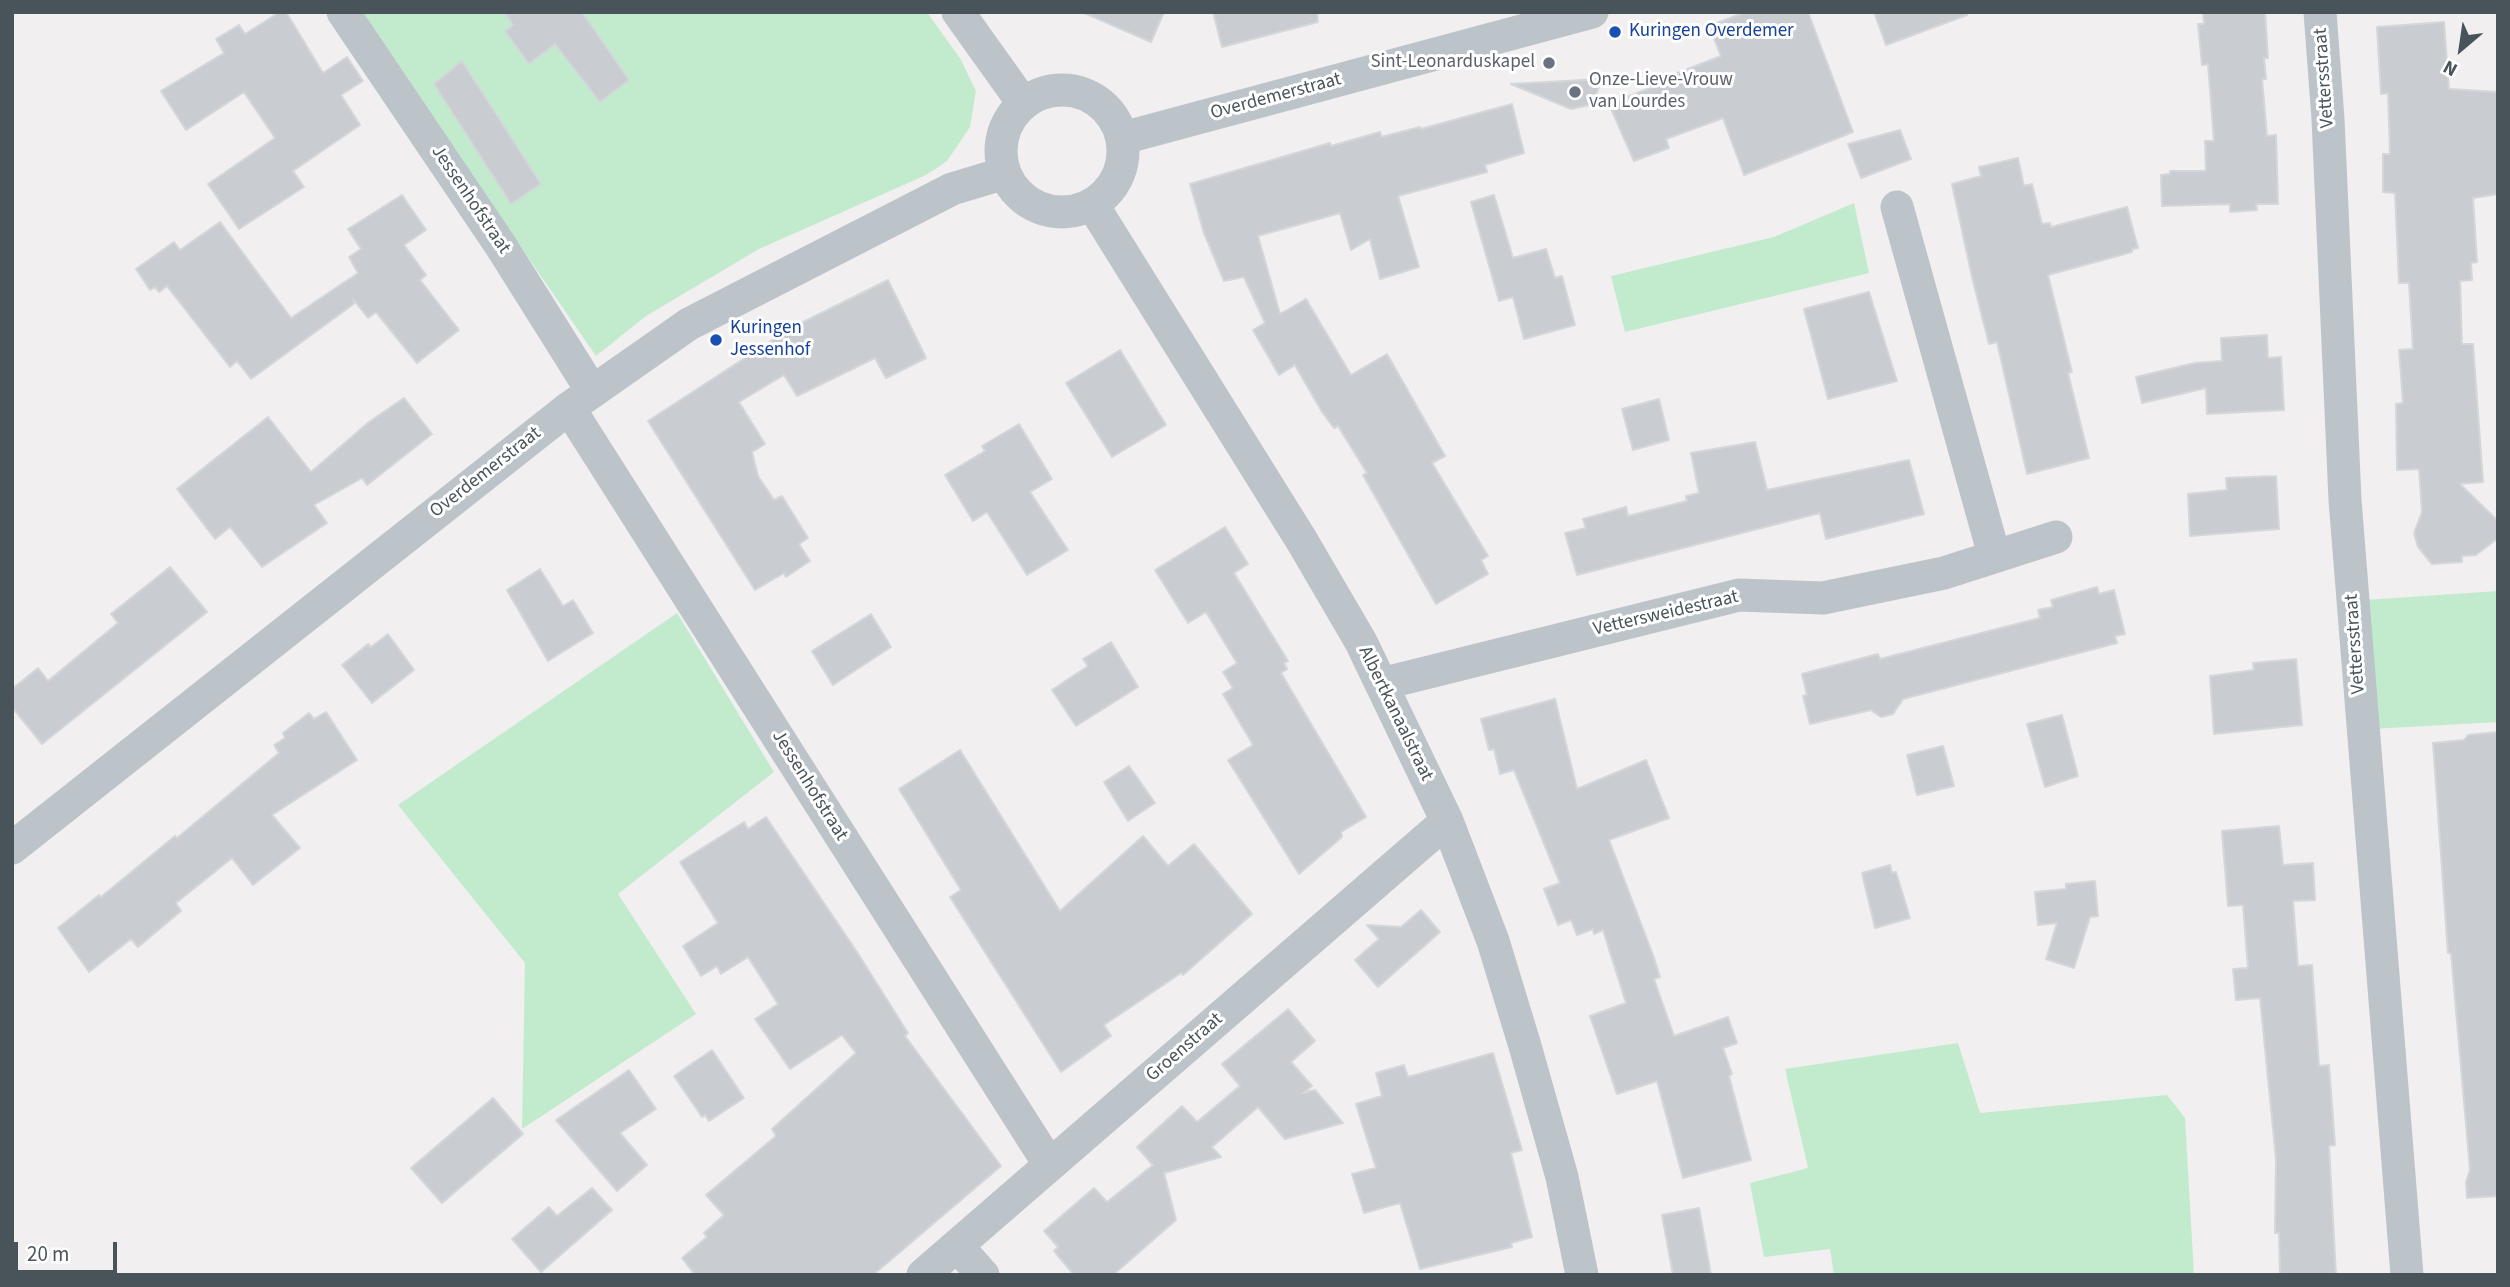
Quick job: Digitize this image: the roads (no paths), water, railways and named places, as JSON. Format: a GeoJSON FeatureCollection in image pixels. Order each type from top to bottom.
{"type":"FeatureCollection","features":[{"type":"Feature","properties":{"kind":"street","name":"Jessenhofstraat"},"geometry":{"type":"LineString","coordinates":[[343,12],[501,246],[580,399],[1049,1164]]}},
{"type":"Feature","properties":{"kind":"street"},"geometry":{"type":"LineString","coordinates":[[958,12],[1023,103]]}},
{"type":"Feature","properties":{"kind":"street","name":"Overdemerstraat"},"geometry":{"type":"LineString","coordinates":[[1123,138],[1592,12]]}},
{"type":"Feature","properties":{"kind":"street","name":"Vettersstraat"},"geometry":{"type":"LineString","coordinates":[[2320,12],[2328,119],[2345,500],[2407,1275]]}},
{"type":"Feature","properties":{"kind":"street"},"geometry":{"type":"LineString","coordinates":[[1070,90],[1094,99],[1112,116],[1123,138],[1124,158],[1118,176],[1107,192],[1092,204],[1073,212],[1052,211],[1032,204],[1015,191],[1005,173],[1001,154],[1003,135],[1010,118],[1023,103],[1045,92],[1070,90]]}},
{"type":"Feature","properties":{"kind":"street","name":"Overdemerstraat"},"geometry":{"type":"LineString","coordinates":[[12,848],[580,399],[701,318],[952,189],[1005,173]]}},
{"type":"Feature","properties":{"kind":"street","name":"Albertkanaalstraat"},"geometry":{"type":"LineString","coordinates":[[1092,204],[1302,541],[1381,684],[1447,821],[1493,941],[1525,1046],[1562,1177],[1581,1275]]}},
{"type":"Feature","properties":{"kind":"street"},"geometry":{"type":"LineString","coordinates":[[1897,207],[1994,555]]}},
{"type":"Feature","properties":{"kind":"street","name":"Vettersweidestraat"},"geometry":{"type":"LineString","coordinates":[[1381,684],[1739,595],[1823,598],[1944,573],[2056,537]]}},
{"type":"Feature","properties":{"kind":"street","name":"Groenstraat"},"geometry":{"type":"LineString","coordinates":[[923,1275],[1447,821]]}},
{"type":"Feature","properties":{"kind":"street"},"geometry":{"type":"LineString","coordinates":[[957,1245],[983,1275]]}},
{"type":"Feature","properties":{"kind":"place","name":"Kuringen Overdemer"},"geometry":{"type":"Point","coordinates":[1615,32]}},
{"type":"Feature","properties":{"kind":"place","name":"Sint-Leonarduskapel"},"geometry":{"type":"Point","coordinates":[1549,63]}},
{"type":"Feature","properties":{"kind":"place","name":"Onze-Lieve-Vrouw van Lourdes"},"geometry":{"type":"Point","coordinates":[1575,92]}},
{"type":"Feature","properties":{"kind":"place","name":"Kuringen Jessenhof"},"geometry":{"type":"Point","coordinates":[716,340]}}]}
